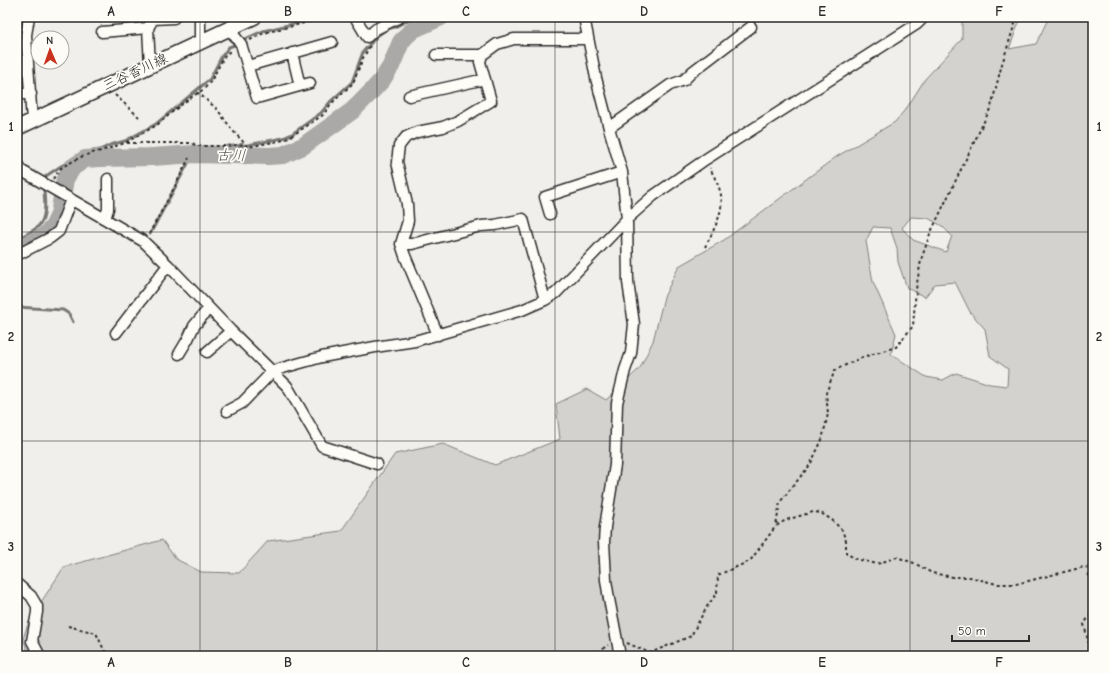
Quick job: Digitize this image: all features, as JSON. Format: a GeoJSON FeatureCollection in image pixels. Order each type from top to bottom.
{"type":"FeatureCollection","features":[{"type":"Feature","properties":{"kind":"main road","name":"三谷香川線"},"geometry":{"type":"LineString","coordinates":[[17,128],[254,17]]}},
{"type":"Feature","properties":{"kind":"street"},"geometry":{"type":"LineString","coordinates":[[28,17],[22,35],[31,94],[32,120]]}},
{"type":"Feature","properties":{"kind":"street"},"geometry":{"type":"LineString","coordinates":[[200,17],[200,42]]}},
{"type":"Feature","properties":{"kind":"street"},"geometry":{"type":"LineString","coordinates":[[355,17],[367,37],[376,29],[400,17]]}},
{"type":"Feature","properties":{"kind":"street"},"geometry":{"type":"LineString","coordinates":[[584,17],[596,78],[622,172],[627,219],[628,282],[634,324],[631,353],[617,403],[615,465],[604,542],[606,580],[620,656]]}},
{"type":"Feature","properties":{"kind":"street"},"geometry":{"type":"LineString","coordinates":[[227,410],[242,403],[274,371],[322,357],[375,347],[415,342],[522,310],[546,300],[556,293],[627,219],[653,196],[706,160],[918,24],[924,17]]}},
{"type":"Feature","properties":{"kind":"street"},"geometry":{"type":"LineString","coordinates":[[150,66],[148,28],[153,20],[174,18]]}},
{"type":"Feature","properties":{"kind":"street"},"geometry":{"type":"LineString","coordinates":[[609,128],[670,85],[684,80],[692,72],[751,27]]}},
{"type":"Feature","properties":{"kind":"street"},"geometry":{"type":"LineString","coordinates":[[102,32],[148,28]]}},
{"type":"Feature","properties":{"kind":"street"},"geometry":{"type":"LineString","coordinates":[[229,29],[242,44],[257,98],[305,84],[292,53]]}},
{"type":"Feature","properties":{"kind":"street"},"geometry":{"type":"LineString","coordinates":[[436,55],[482,55],[497,44],[514,39],[588,39]]}},
{"type":"Feature","properties":{"kind":"street"},"geometry":{"type":"LineString","coordinates":[[248,66],[332,42]]}},
{"type":"Feature","properties":{"kind":"street"},"geometry":{"type":"LineString","coordinates":[[438,335],[405,256],[402,244],[408,221],[407,204],[397,162],[399,146],[406,137],[417,132],[443,127],[458,121],[491,101],[480,62],[482,55]]}},
{"type":"Feature","properties":{"kind":"street"},"geometry":{"type":"LineString","coordinates":[[409,96],[485,79]]}},
{"type":"Feature","properties":{"kind":"street"},"geometry":{"type":"LineString","coordinates":[[17,94],[31,94]]}},
{"type":"Feature","properties":{"kind":"street"},"geometry":{"type":"LineString","coordinates":[[19,169],[143,241],[231,331],[274,371],[287,386],[322,446],[377,464]]}},
{"type":"Feature","properties":{"kind":"street"},"geometry":{"type":"LineString","coordinates":[[550,214],[545,197],[622,172]]}},
{"type":"Feature","properties":{"kind":"street"},"geometry":{"type":"LineString","coordinates":[[105,218],[108,208],[108,179]]}},
{"type":"Feature","properties":{"kind":"street"},"geometry":{"type":"LineString","coordinates":[[17,255],[50,238],[59,231],[69,198]]}},
{"type":"Feature","properties":{"kind":"street"},"geometry":{"type":"LineString","coordinates":[[402,244],[412,244],[481,226],[495,225],[523,219],[546,300]]}},
{"type":"Feature","properties":{"kind":"street"},"geometry":{"type":"LineString","coordinates":[[116,333],[168,265]]}},
{"type":"Feature","properties":{"kind":"street"},"geometry":{"type":"LineString","coordinates":[[179,354],[194,326],[209,308]]}},
{"type":"Feature","properties":{"kind":"street"},"geometry":{"type":"LineString","coordinates":[[207,352],[231,331]]}},
{"type":"Feature","properties":{"kind":"street"},"geometry":{"type":"LineString","coordinates":[[17,580],[34,600],[36,606],[37,612],[32,641],[40,656]]}},
{"type":"Feature","properties":{"kind":"street"},"geometry":{"type":"LineString","coordinates":[[17,584],[28,593]]}},
{"type":"Feature","properties":{"kind":"path"},"geometry":{"type":"LineString","coordinates":[[51,188],[62,167],[92,153],[125,143],[154,128],[197,92],[204,89],[211,81],[224,57],[229,51],[264,33],[329,17]]}},
{"type":"Feature","properties":{"kind":"path"},"geometry":{"type":"LineString","coordinates":[[776,526],[780,502],[810,465],[822,440],[828,414],[826,393],[835,370],[863,357],[896,347],[913,326],[916,289],[921,260],[930,234],[990,106],[1017,17]]}},
{"type":"Feature","properties":{"kind":"path"},"geometry":{"type":"LineString","coordinates":[[197,92],[217,109],[233,131],[248,147],[284,140],[293,136],[323,115],[332,103],[353,83],[363,58],[371,45]]}},
{"type":"Feature","properties":{"kind":"path"},"geometry":{"type":"LineString","coordinates":[[104,87],[118,97],[139,117]]}},
{"type":"Feature","properties":{"kind":"path"},"geometry":{"type":"LineString","coordinates":[[125,143],[193,143],[196,146],[226,146],[245,144]]}},
{"type":"Feature","properties":{"kind":"path"},"geometry":{"type":"LineString","coordinates":[[147,236],[189,158]]}},
{"type":"Feature","properties":{"kind":"path"},"geometry":{"type":"LineString","coordinates":[[705,247],[713,231],[722,206],[721,191],[706,160]]}},
{"type":"Feature","properties":{"kind":"path"},"geometry":{"type":"LineString","coordinates":[[593,656],[616,639],[650,653],[691,636],[706,608],[718,593],[718,575],[750,562],[776,526],[786,520],[813,512],[821,513],[832,520],[842,530],[846,541],[846,553],[856,559],[876,564],[897,557],[914,563],[932,573],[953,577],[970,577],[997,584],[1016,584],[1084,567],[1093,569]]}},
{"type":"Feature","properties":{"kind":"path"},"geometry":{"type":"LineString","coordinates":[[1088,574],[1093,580]]}},
{"type":"Feature","properties":{"kind":"path"},"geometry":{"type":"LineString","coordinates":[[1087,656],[1089,645],[1084,624],[1093,611]]}},
{"type":"Feature","properties":{"kind":"path"},"geometry":{"type":"LineString","coordinates":[[68,626],[96,633],[107,656]]}},
{"type":"Feature","properties":{"kind":"shaded area"},"geometry":{"type":"Polygon","coordinates":[[[962,17],[1021,17],[1009,49],[1036,44],[1049,17],[1093,17],[1093,656],[29,656],[23,638],[30,619],[64,567],[162,540],[176,559],[201,572],[239,573],[268,541],[341,531],[395,454],[443,444],[495,465],[560,439],[556,404],[587,389],[606,400],[640,368],[653,341],[664,297],[679,266],[724,240],[836,157],[895,122],[908,106],[925,79],[962,39],[962,17]],[[911,217],[902,228],[913,240],[946,252],[952,236],[942,226],[928,218],[911,217]],[[873,227],[866,241],[873,282],[896,334],[891,354],[926,377],[943,380],[956,373],[990,384],[1007,386],[1008,369],[990,356],[985,329],[970,312],[955,282],[935,284],[925,297],[907,288],[898,262],[897,248],[890,228],[873,227]]]}},
{"type":"Feature","properties":{"kind":"waterway"},"geometry":{"type":"LineString","coordinates":[[245,39],[263,31],[322,17]]}},
{"type":"Feature","properties":{"kind":"waterway"},"geometry":{"type":"LineString","coordinates":[[150,234],[193,154],[198,149],[248,145],[283,138],[292,134],[321,113],[331,101],[352,82],[363,52],[377,36],[387,29],[395,27],[415,17]]}},
{"type":"Feature","properties":{"kind":"waterway","name":"古川"},"geometry":{"type":"LineString","coordinates":[[17,249],[44,236],[53,227],[59,215],[65,179],[73,167],[85,159],[195,154],[269,156],[283,155],[303,146],[352,111],[370,93],[382,80],[391,66],[401,42],[406,36],[414,29],[441,17]]}},
{"type":"Feature","properties":{"kind":"waterway"},"geometry":{"type":"LineString","coordinates":[[45,181],[46,176],[80,156],[125,141],[156,124],[210,79],[222,56],[229,47],[237,44]]}},
{"type":"Feature","properties":{"kind":"waterway"},"geometry":{"type":"LineString","coordinates":[[17,238],[34,230],[42,221],[45,208],[44,190]]}},
{"type":"Feature","properties":{"kind":"waterway"},"geometry":{"type":"LineString","coordinates":[[17,307],[63,310],[69,314],[73,322]]}}]}
